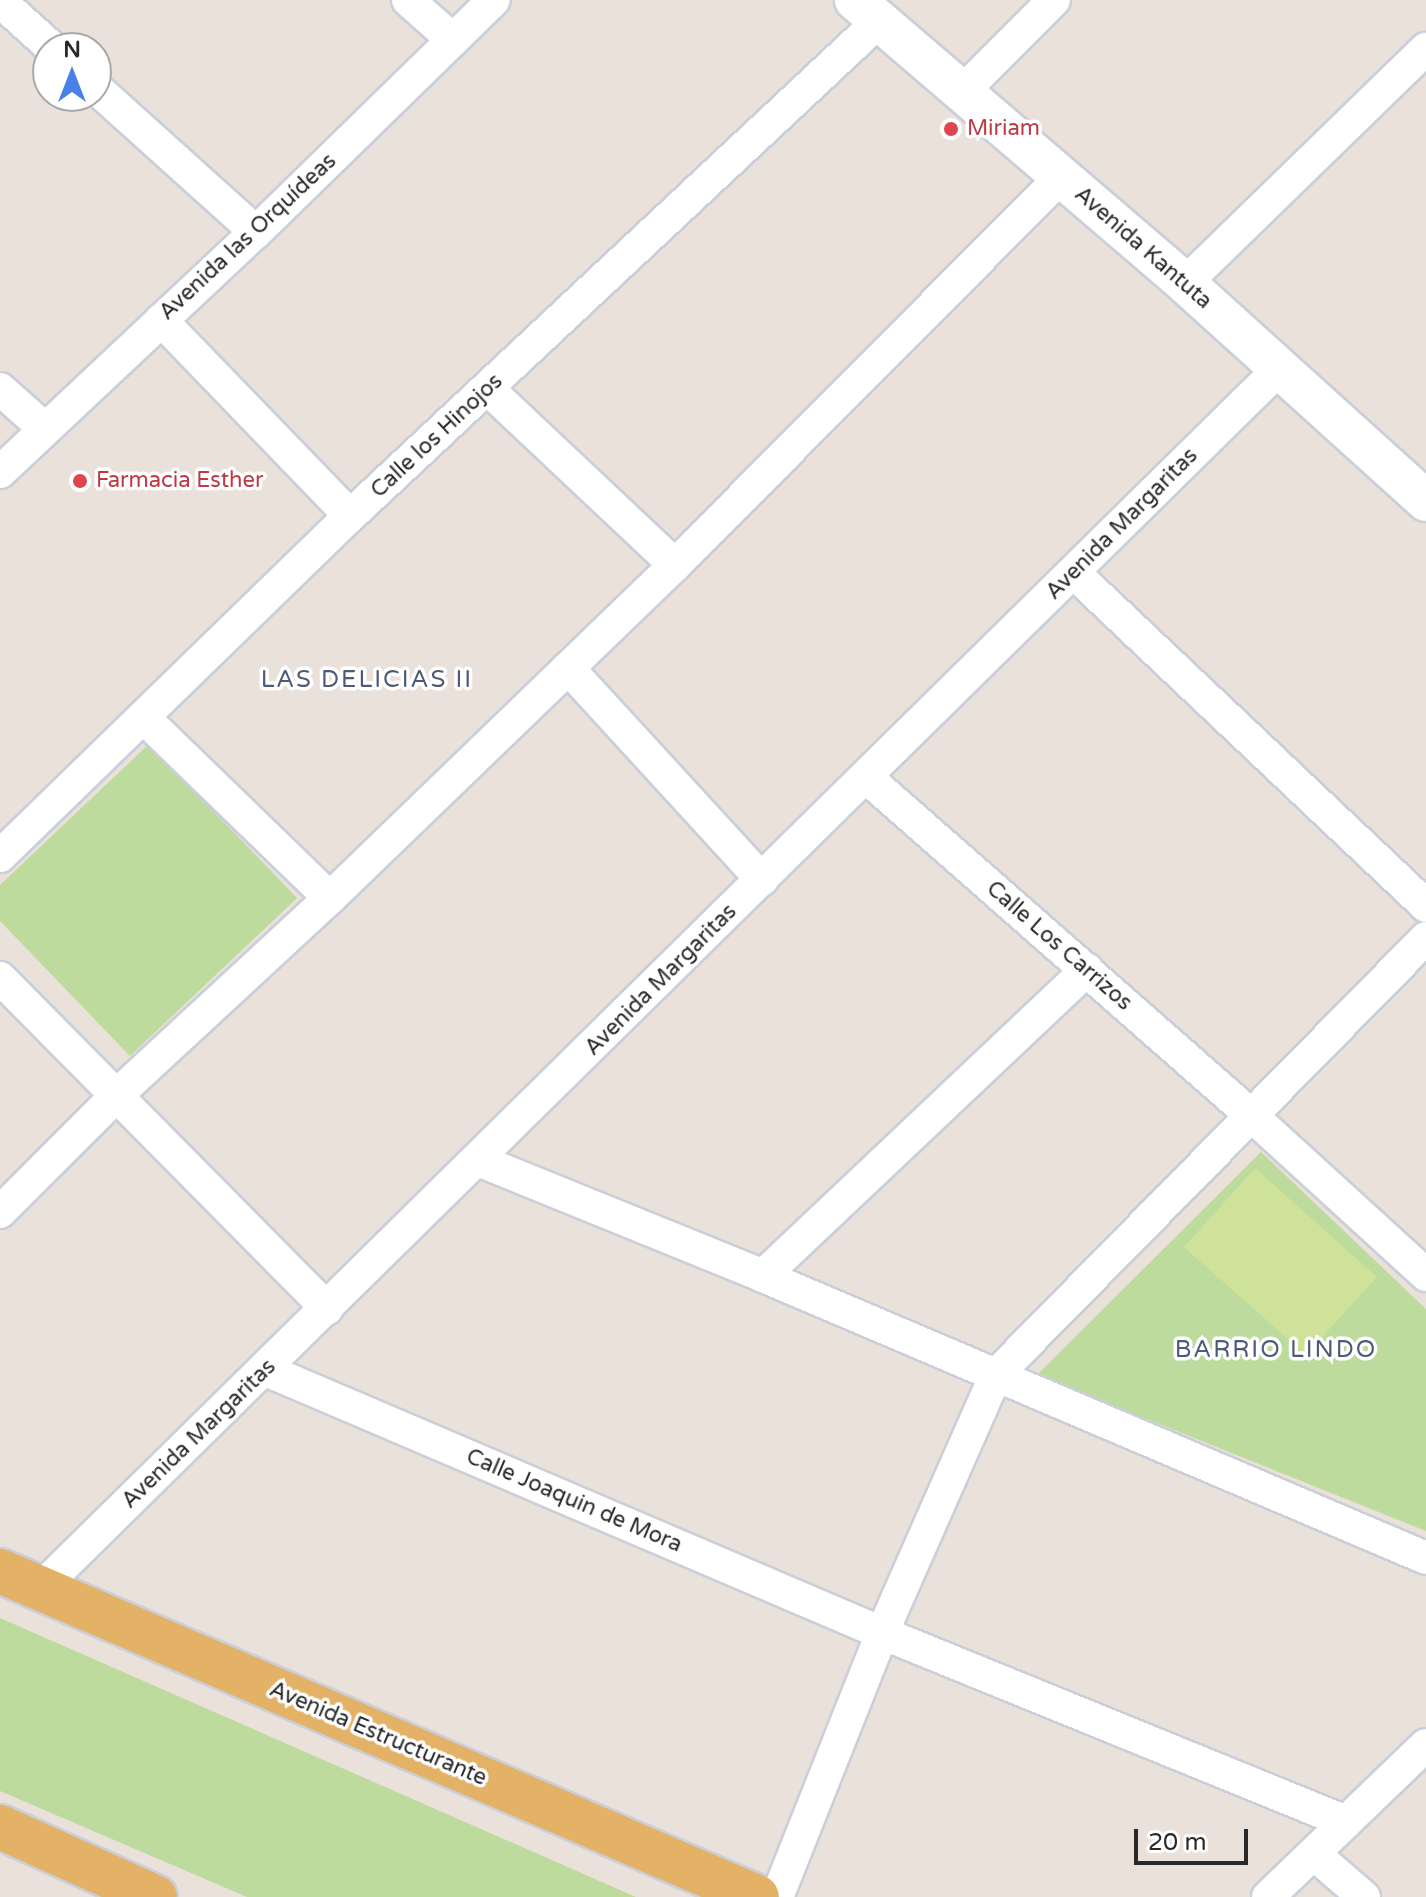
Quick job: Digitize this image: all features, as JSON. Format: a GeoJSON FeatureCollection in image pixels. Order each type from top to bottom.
{"type":"FeatureCollection","features":[{"type":"Feature","properties":{"kind":"main road","name":"Avenida Estructurante"},"geometry":{"type":"LineString","coordinates":[[0,1571],[757,1897]]}},
{"type":"Feature","properties":{"kind":"main road"},"geometry":{"type":"LineString","coordinates":[[0,1827],[155,1897]]}},
{"type":"Feature","properties":{"kind":"street"},"geometry":{"type":"LineString","coordinates":[[408,0],[453,40]]}},
{"type":"Feature","properties":{"kind":"street","name":"Avenida las Orquídeas"},"geometry":{"type":"LineString","coordinates":[[0,472],[256,232],[494,0]]}},
{"type":"Feature","properties":{"kind":"street"},"geometry":{"type":"LineString","coordinates":[[962,92],[1054,0]]}},
{"type":"Feature","properties":{"kind":"street"},"geometry":{"type":"LineString","coordinates":[[0,1],[34,32]]}},
{"type":"Feature","properties":{"kind":"street","name":"Avenida Kantuta"},"geometry":{"type":"LineString","coordinates":[[866,11],[1185,283],[1426,501]]}},
{"type":"Feature","properties":{"kind":"street","name":"Calle los Hinojos"},"geometry":{"type":"LineString","coordinates":[[0,856],[350,516],[488,389],[866,11]]}},
{"type":"Feature","properties":{"kind":"street"},"geometry":{"type":"LineString","coordinates":[[1185,283],[1426,49]]}},
{"type":"Feature","properties":{"kind":"street"},"geometry":{"type":"LineString","coordinates":[[112,102],[256,232]]}},
{"type":"Feature","properties":{"kind":"street"},"geometry":{"type":"LineString","coordinates":[[0,1212],[118,1094],[330,898],[675,565],[1061,177]]}},
{"type":"Feature","properties":{"kind":"street"},"geometry":{"type":"LineString","coordinates":[[161,320],[350,516]]}},
{"type":"Feature","properties":{"kind":"street","name":"Avenida Margaritas"},"geometry":{"type":"LineString","coordinates":[[40,1589],[266,1370],[1279,369]]}},
{"type":"Feature","properties":{"kind":"street"},"geometry":{"type":"LineString","coordinates":[[0,389],[44,428]]}},
{"type":"Feature","properties":{"kind":"street"},"geometry":{"type":"LineString","coordinates":[[488,389],[675,565]]}},
{"type":"Feature","properties":{"kind":"street"},"geometry":{"type":"LineString","coordinates":[[1073,572],[1426,906]]}},
{"type":"Feature","properties":{"kind":"street"},"geometry":{"type":"LineString","coordinates":[[568,668],[762,880]]}},
{"type":"Feature","properties":{"kind":"street"},"geometry":{"type":"LineString","coordinates":[[143,717],[330,898]]}},
{"type":"Feature","properties":{"kind":"street","name":"Calle Los Carrizos"},"geometry":{"type":"LineString","coordinates":[[866,777],[1252,1116],[1426,1275]]}},
{"type":"Feature","properties":{"kind":"street"},"geometry":{"type":"LineString","coordinates":[[777,1897],[882,1633],[996,1375],[1426,938]]}},
{"type":"Feature","properties":{"kind":"street"},"geometry":{"type":"LineString","coordinates":[[763,1276],[1087,970]]}},
{"type":"Feature","properties":{"kind":"street"},"geometry":{"type":"LineString","coordinates":[[0,978],[118,1094],[327,1309]]}},
{"type":"Feature","properties":{"kind":"street"},"geometry":{"type":"LineString","coordinates":[[478,1160],[763,1276],[1426,1558]]}},
{"type":"Feature","properties":{"kind":"street","name":"Calle Joaquin de Mora"},"geometry":{"type":"LineString","coordinates":[[266,1370],[882,1633],[1346,1822]]}},
{"type":"Feature","properties":{"kind":"street"},"geometry":{"type":"LineString","coordinates":[[1268,1897],[1426,1745]]}},
{"type":"Feature","properties":{"kind":"street"},"geometry":{"type":"LineString","coordinates":[[1314,1854],[1364,1897]]}},
{"type":"Feature","properties":{"kind":"green space"},"geometry":{"type":"Polygon","coordinates":[[[149,744],[297,898],[130,1056],[0,921],[0,885],[149,744]]]}},
{"type":"Feature","properties":{"kind":"green space"},"geometry":{"type":"Polygon","coordinates":[[[1261,1152],[1426,1309],[1426,1531],[1037,1375],[1261,1152]]]}},
{"type":"Feature","properties":{"kind":"green space"},"geometry":{"type":"Polygon","coordinates":[[[1255,1168],[1377,1277],[1306,1355],[1184,1247],[1255,1168]]]}},
{"type":"Feature","properties":{"kind":"green space"},"geometry":{"type":"Polygon","coordinates":[[[0,1618],[636,1897],[247,1897],[0,1791],[0,1618]]]}},
{"type":"Feature","properties":{"kind":"place","name":"Miriam"},"geometry":{"type":"Point","coordinates":[951,129]}},
{"type":"Feature","properties":{"kind":"place","name":"Farmacia Esther"},"geometry":{"type":"Point","coordinates":[80,481]}},
{"type":"Feature","properties":{"kind":"district","name":"LAS DELICIAS II"},"geometry":{"type":"Point","coordinates":[367,680]}},
{"type":"Feature","properties":{"kind":"district","name":"BARRIO LINDO"},"geometry":{"type":"Point","coordinates":[1276,1350]}}]}
